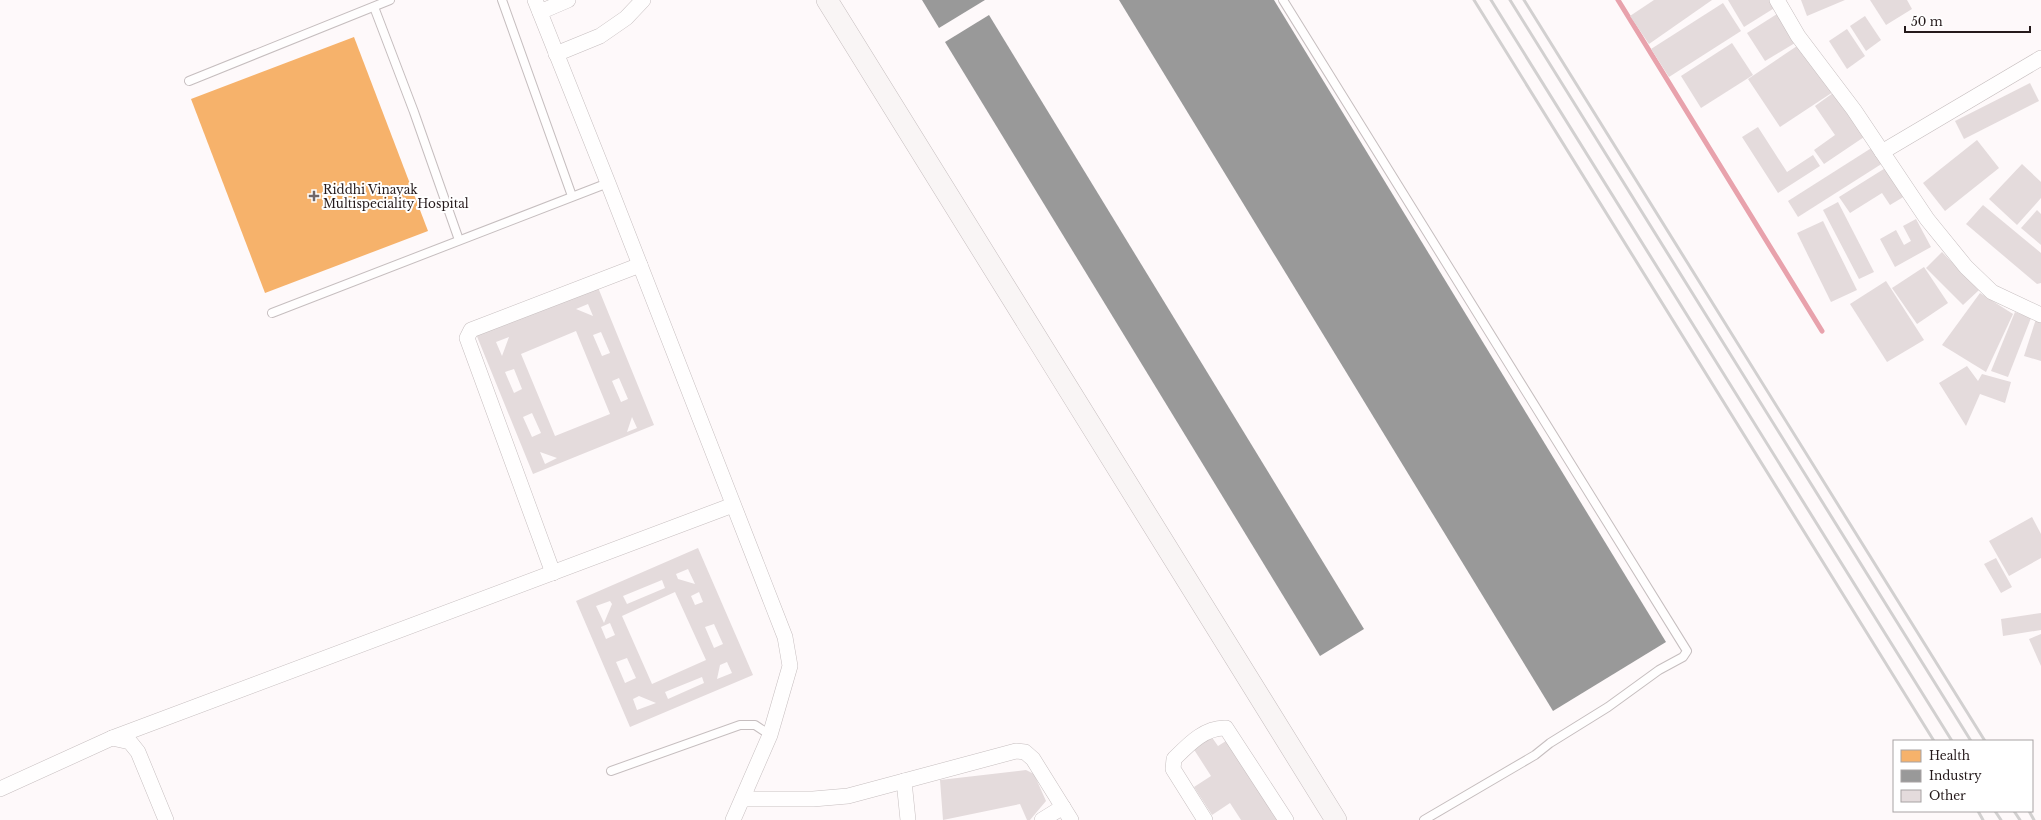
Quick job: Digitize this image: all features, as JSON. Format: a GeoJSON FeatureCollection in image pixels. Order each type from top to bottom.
{"type":"FeatureCollection","features":[{"type":"Feature","properties":{"kind":"street"},"geometry":{"type":"LineString","coordinates":[[568,0],[537,6],[608,183],[785,637],[790,666],[770,735],[733,820]]}},
{"type":"Feature","properties":{"kind":"street"},"geometry":{"type":"LineString","coordinates":[[556,54],[600,36],[626,18],[643,0]]}},
{"type":"Feature","properties":{"kind":"street"},"geometry":{"type":"LineString","coordinates":[[827,0],[1336,820]]}},
{"type":"Feature","properties":{"kind":"street"},"geometry":{"type":"LineString","coordinates":[[1777,0],[1798,36],[1854,110],[1927,219],[1966,267],[1992,292],[2041,315]]}},
{"type":"Feature","properties":{"kind":"street"},"geometry":{"type":"LineString","coordinates":[[1882,152],[2041,58]]}},
{"type":"Feature","properties":{"kind":"street"},"geometry":{"type":"LineString","coordinates":[[553,573],[467,338],[471,330],[640,265]]}},
{"type":"Feature","properties":{"kind":"street"},"geometry":{"type":"LineString","coordinates":[[0,788],[112,738],[733,505]]}},
{"type":"Feature","properties":{"kind":"street"},"geometry":{"type":"LineString","coordinates":[[1205,820],[1173,769],[1174,758],[1194,739],[1217,727],[1226,728],[1286,820]]}},
{"type":"Feature","properties":{"kind":"street"},"geometry":{"type":"LineString","coordinates":[[112,738],[130,742],[138,752],[166,820]]}},
{"type":"Feature","properties":{"kind":"street"},"geometry":{"type":"LineString","coordinates":[[743,799],[813,799],[848,796],[1016,751],[1025,752],[1033,759],[1071,820]]}},
{"type":"Feature","properties":{"kind":"street"},"geometry":{"type":"LineString","coordinates":[[904,781],[908,820]]}},
{"type":"Feature","properties":{"kind":"street"},"geometry":{"type":"LineString","coordinates":[[1042,820],[1063,807]]}},
{"type":"Feature","properties":{"kind":"lane"},"geometry":{"type":"LineString","coordinates":[[189,81],[390,0]]}},
{"type":"Feature","properties":{"kind":"lane"},"geometry":{"type":"LineString","coordinates":[[502,0],[572,196]]}},
{"type":"Feature","properties":{"kind":"lane"},"geometry":{"type":"LineString","coordinates":[[1283,0],[1687,651],[1683,657],[1659,670],[1608,707],[1550,743],[1534,755],[1424,820]]}},
{"type":"Feature","properties":{"kind":"lane"},"geometry":{"type":"LineString","coordinates":[[374,6],[414,112],[459,240]]}},
{"type":"Feature","properties":{"kind":"lane"},"geometry":{"type":"LineString","coordinates":[[272,313],[608,183]]}},
{"type":"Feature","properties":{"kind":"lane"},"geometry":{"type":"LineString","coordinates":[[610,770],[740,725],[755,725],[770,735]]}},
{"type":"Feature","properties":{"kind":"building: Health"},"geometry":{"type":"Polygon","coordinates":[[[354,37],[428,231],[265,293],[191,99],[354,37]]]}},
{"type":"Feature","properties":{"kind":"building: Industry"},"geometry":{"type":"Polygon","coordinates":[[[922,0],[985,0],[939,28],[922,0]]]}},
{"type":"Feature","properties":{"kind":"building: Industry"},"geometry":{"type":"Polygon","coordinates":[[[1119,0],[1274,0],[1666,642],[1553,711],[1119,0]]]}},
{"type":"Feature","properties":{"kind":"building: Industry"},"geometry":{"type":"Polygon","coordinates":[[[989,15],[1364,629],[1320,656],[945,42],[989,15]]]}},
{"type":"Feature","properties":{"kind":"building: Other"},"geometry":{"type":"Polygon","coordinates":[[[1654,0],[1712,0],[1649,44],[1630,16],[1654,0]]]}},
{"type":"Feature","properties":{"kind":"building: Other"},"geometry":{"type":"Polygon","coordinates":[[[1728,0],[1772,0],[1776,7],[1744,27],[1728,0]]]}},
{"type":"Feature","properties":{"kind":"building: Other"},"geometry":{"type":"Polygon","coordinates":[[[1801,0],[1845,0],[1807,16],[1801,0]]]}},
{"type":"Feature","properties":{"kind":"building: Other"},"geometry":{"type":"Polygon","coordinates":[[[1870,0],[1907,0],[1912,9],[1886,25],[1870,0]]]}},
{"type":"Feature","properties":{"kind":"building: Other"},"geometry":{"type":"Polygon","coordinates":[[[1723,3],[1741,31],[1669,77],[1651,49],[1723,3]]]}},
{"type":"Feature","properties":{"kind":"building: Other"},"geometry":{"type":"Polygon","coordinates":[[[1777,14],[1795,43],[1765,61],[1747,33],[1777,14]]]}},
{"type":"Feature","properties":{"kind":"building: Other"},"geometry":{"type":"Polygon","coordinates":[[[1865,16],[1881,40],[1866,51],[1850,26],[1865,16]]]}},
{"type":"Feature","properties":{"kind":"building: Other"},"geometry":{"type":"Polygon","coordinates":[[[1847,29],[1865,56],[1847,69],[1829,41],[1847,29]]]}},
{"type":"Feature","properties":{"kind":"building: Other"},"geometry":{"type":"Polygon","coordinates":[[[1732,43],[1753,75],[1701,108],[1681,76],[1732,43]]]}},
{"type":"Feature","properties":{"kind":"building: Other"},"geometry":{"type":"Polygon","coordinates":[[[1800,44],[1833,92],[1780,127],[1748,79],[1800,44]]]}},
{"type":"Feature","properties":{"kind":"building: Other"},"geometry":{"type":"Polygon","coordinates":[[[2030,83],[2039,101],[1964,139],[1955,121],[2030,83]]]}},
{"type":"Feature","properties":{"kind":"building: Other"},"geometry":{"type":"Polygon","coordinates":[[[1833,93],[1864,137],[1824,164],[1814,150],[1835,135],[1815,106],[1833,93]]]}},
{"type":"Feature","properties":{"kind":"building: Other"},"geometry":{"type":"Polygon","coordinates":[[[1758,127],[1787,172],[1813,155],[1820,166],[1778,193],[1742,137],[1758,127]]]}},
{"type":"Feature","properties":{"kind":"building: Other"},"geometry":{"type":"Polygon","coordinates":[[[1977,140],[1999,168],[1945,211],[1923,183],[1977,140]]]}},
{"type":"Feature","properties":{"kind":"building: Other"},"geometry":{"type":"Polygon","coordinates":[[[1873,147],[1883,163],[1798,217],[1788,201],[1873,147]]]}},
{"type":"Feature","properties":{"kind":"building: Other"},"geometry":{"type":"Polygon","coordinates":[[[2022,164],[2041,182],[2041,198],[2017,225],[1989,199],[2022,164]]]}},
{"type":"Feature","properties":{"kind":"building: Other"},"geometry":{"type":"Polygon","coordinates":[[[1887,167],[1905,196],[1890,205],[1882,193],[1850,213],[1839,197],[1887,167]]]}},
{"type":"Feature","properties":{"kind":"building: Other"},"geometry":{"type":"Polygon","coordinates":[[[1838,202],[1874,272],[1859,279],[1823,210],[1838,202]]]}},
{"type":"Feature","properties":{"kind":"building: Other"},"geometry":{"type":"Polygon","coordinates":[[[1983,205],[2041,253],[2041,283],[2037,284],[1966,224],[1983,205]]]}},
{"type":"Feature","properties":{"kind":"building: Other"},"geometry":{"type":"Polygon","coordinates":[[[2037,210],[2041,214],[2041,245],[2021,228],[2037,210]]]}},
{"type":"Feature","properties":{"kind":"building: Other"},"geometry":{"type":"Polygon","coordinates":[[[1916,219],[1931,247],[1895,267],[1880,239],[1896,230],[1904,245],[1911,241],[1903,226],[1916,219]]]}},
{"type":"Feature","properties":{"kind":"building: Other"},"geometry":{"type":"Polygon","coordinates":[[[1823,221],[1857,290],[1831,302],[1797,233],[1823,221]]]}},
{"type":"Feature","properties":{"kind":"building: Other"},"geometry":{"type":"Polygon","coordinates":[[[1942,252],[1979,290],[1963,305],[1926,268],[1942,252]]]}},
{"type":"Feature","properties":{"kind":"building: Other"},"geometry":{"type":"Polygon","coordinates":[[[1924,267],[1948,303],[1917,324],[1892,288],[1924,267]]]}},
{"type":"Feature","properties":{"kind":"building: Other"},"geometry":{"type":"Polygon","coordinates":[[[1886,281],[1924,340],[1887,362],[1850,304],[1886,281]]]}},
{"type":"Feature","properties":{"kind":"building: Other"},"geometry":{"type":"Polygon","coordinates":[[[597,285],[654,425],[533,474],[476,334],[597,285]],[[588,304],[576,309],[593,316],[588,304]],[[576,331],[521,354],[555,436],[610,414],[576,331]],[[601,332],[593,335],[602,356],[610,353],[601,332]],[[509,337],[496,342],[502,356],[509,337]],[[514,369],[505,372],[514,393],[522,389],[514,369]],[[619,378],[612,381],[621,402],[628,399],[619,378]],[[532,413],[523,417],[532,437],[541,433],[532,413]],[[632,417],[627,432],[637,428],[632,417]],[[540,452],[545,464],[557,458],[540,452]]]}},
{"type":"Feature","properties":{"kind":"building: Other"},"geometry":{"type":"Polygon","coordinates":[[[1980,293],[2013,314],[1986,372],[1942,345],[1980,293]]]}},
{"type":"Feature","properties":{"kind":"building: Other"},"geometry":{"type":"Polygon","coordinates":[[[2015,312],[2031,318],[2008,377],[1991,371],[2015,312]]]}},
{"type":"Feature","properties":{"kind":"building: Other"},"geometry":{"type":"Polygon","coordinates":[[[2036,319],[2041,321],[2041,361],[2024,356],[2036,319]]]}},
{"type":"Feature","properties":{"kind":"building: Other"},"geometry":{"type":"Polygon","coordinates":[[[1967,366],[1978,381],[1982,374],[2011,382],[2005,403],[1980,394],[1966,426],[1939,383],[1967,366]]]}},
{"type":"Feature","properties":{"kind":"building: Other"},"geometry":{"type":"Polygon","coordinates":[[[2032,517],[2041,534],[2041,558],[2009,576],[1989,541],[2032,517]]]}},
{"type":"Feature","properties":{"kind":"building: Other"},"geometry":{"type":"Polygon","coordinates":[[[698,548],[753,675],[630,727],[576,601],[698,548]],[[688,569],[676,574],[678,579],[695,584],[688,569]],[[662,580],[623,596],[627,604],[665,588],[662,580]],[[675,592],[622,616],[652,684],[706,660],[675,592]],[[699,592],[691,596],[695,605],[703,602],[699,592]],[[610,601],[596,606],[604,623],[612,604],[610,601]],[[610,623],[601,627],[606,639],[615,635],[610,623]],[[714,624],[705,627],[714,648],[723,644],[714,624]],[[627,658],[616,662],[625,683],[636,678],[627,658]],[[727,662],[720,665],[717,679],[732,673],[727,662]],[[702,677],[665,692],[668,699],[704,683],[702,677]],[[639,696],[633,699],[637,710],[656,703],[639,696]]]}},
{"type":"Feature","properties":{"kind":"building: Other"},"geometry":{"type":"Polygon","coordinates":[[[1996,558],[2012,587],[2001,593],[1984,564],[1996,558]]]}},
{"type":"Feature","properties":{"kind":"building: Other"},"geometry":{"type":"Polygon","coordinates":[[[2041,613],[2041,630],[2003,636],[2001,619],[2041,613]]]}},
{"type":"Feature","properties":{"kind":"building: Other"},"geometry":{"type":"Polygon","coordinates":[[[2041,634],[2041,666],[2029,639],[2041,634]]]}},
{"type":"Feature","properties":{"kind":"building: Other"},"geometry":{"type":"Polygon","coordinates":[[[1211,736],[1218,746],[1226,741],[1278,820],[1241,820],[1230,803],[1212,815],[1194,787],[1211,776],[1193,748],[1211,736]]]}},
{"type":"Feature","properties":{"kind":"building: Other"},"geometry":{"type":"Polygon","coordinates":[[[1026,770],[1034,774],[1046,801],[1030,820],[1027,820],[1020,804],[943,820],[940,780],[1026,770]]]}},
{"type":"Feature","properties":{"kind":"waterway"},"geometry":{"type":"LineString","coordinates":[[1618,0],[1822,331]]}},
{"type":"Feature","properties":{"kind":"railway"},"geometry":{"type":"LineString","coordinates":[[1474,0],[1933,740]]}},
{"type":"Feature","properties":{"kind":"railway"},"geometry":{"type":"LineString","coordinates":[[1491,0],[1951,740]]}},
{"type":"Feature","properties":{"kind":"railway"},"geometry":{"type":"LineString","coordinates":[[1510,0],[1970,740]]}},
{"type":"Feature","properties":{"kind":"railway"},"geometry":{"type":"LineString","coordinates":[[1524,0],[1984,740]]}},
{"type":"Feature","properties":{"kind":"railway"},"geometry":{"type":"LineString","coordinates":[[1979,812],[1983,820]]}},
{"type":"Feature","properties":{"kind":"railway"},"geometry":{"type":"LineString","coordinates":[[1996,812],[2001,820]]}},
{"type":"Feature","properties":{"kind":"railway"},"geometry":{"type":"LineString","coordinates":[[2015,812],[2020,820]]}},
{"type":"Feature","properties":{"kind":"railway"},"geometry":{"type":"LineString","coordinates":[[2030,812],[2034,820]]}},
{"type":"Feature","properties":{"kind":"place","name":"Riddhi Vinayak Multispeciality Hospital"},"geometry":{"type":"Point","coordinates":[314,196]}}]}
